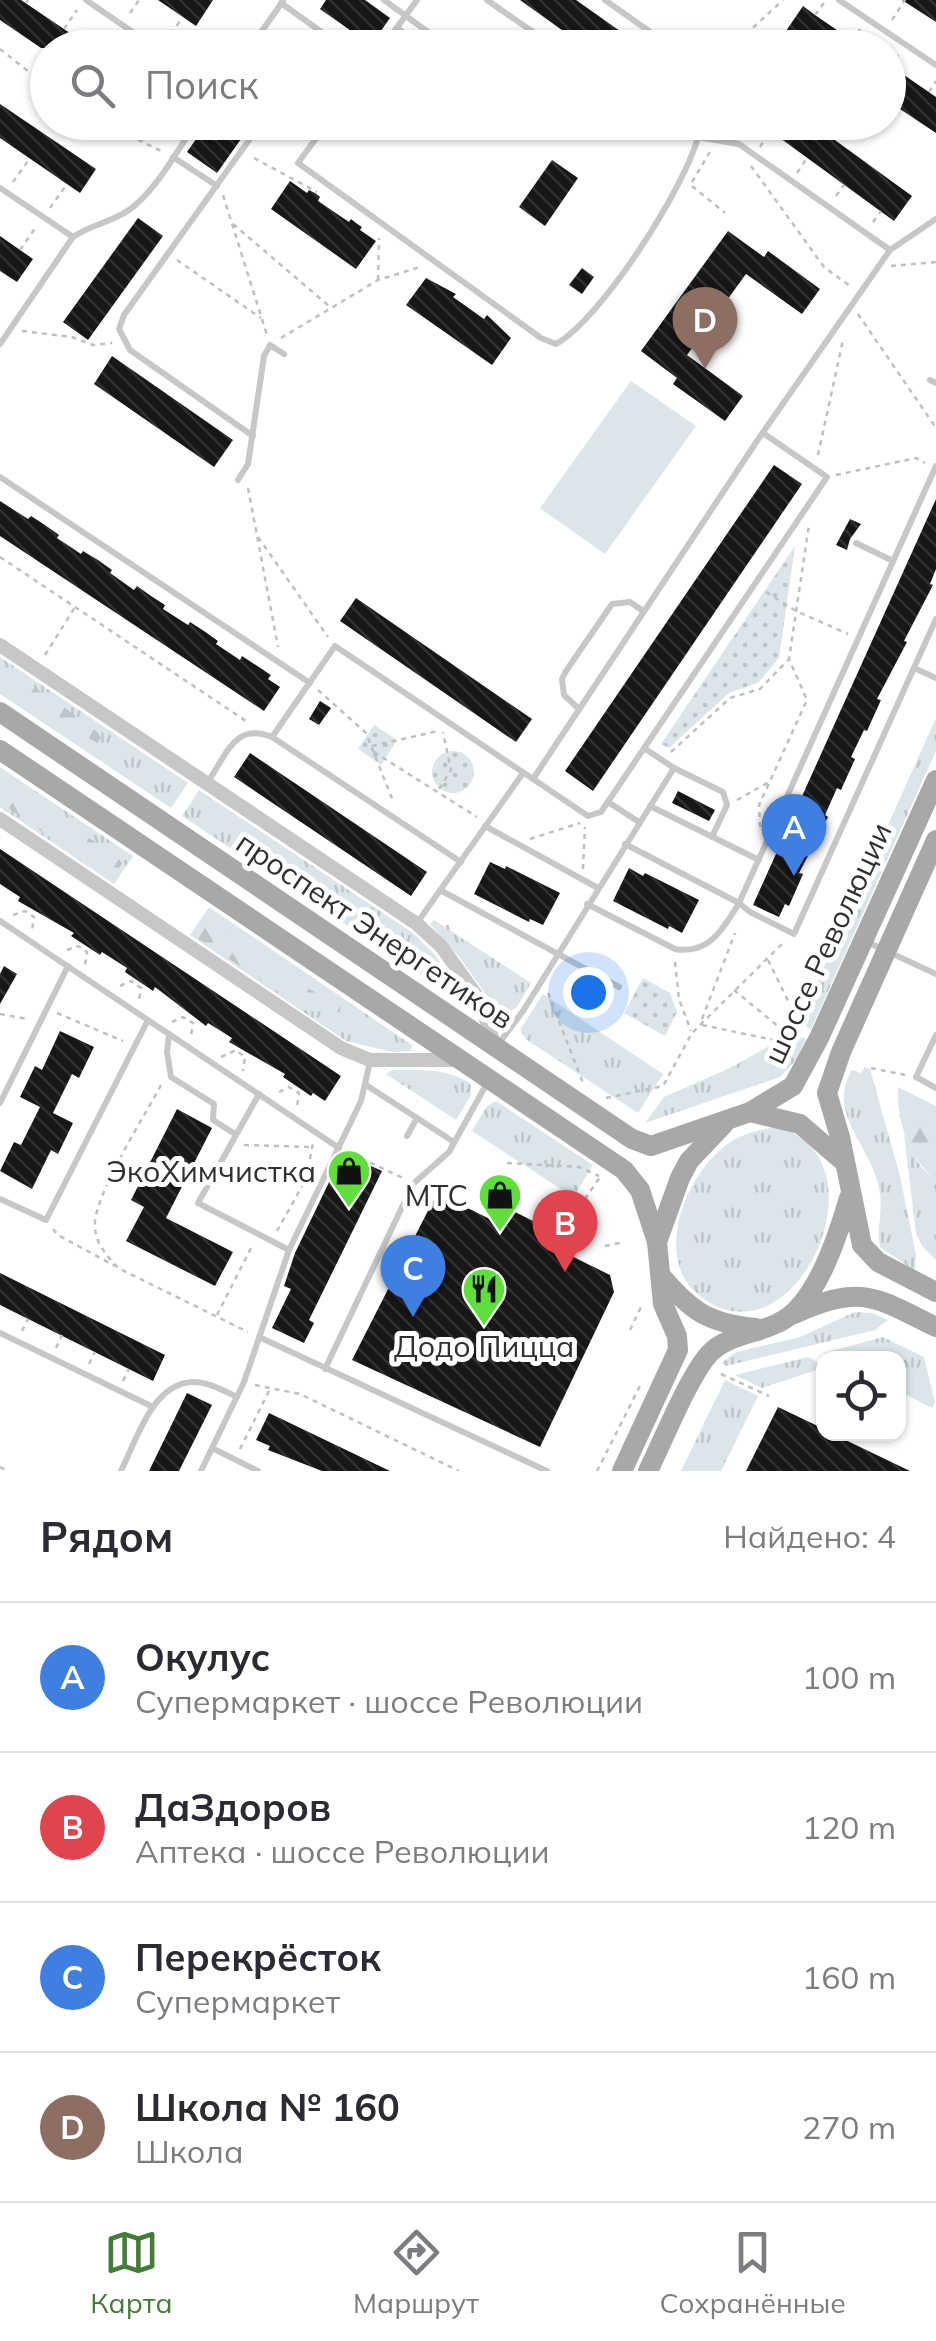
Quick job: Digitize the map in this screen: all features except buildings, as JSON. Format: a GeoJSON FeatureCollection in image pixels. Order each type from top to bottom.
{"type":"FeatureCollection","features":[{"type":"Feature","properties":{"kind":"main road","name":"проспект Энергетиков"},"geometry":{"type":"LineString","coordinates":[[0,712],[632,1139],[650,1146],[728,1119]]}},
{"type":"Feature","properties":{"kind":"main road","name":"проспект Энергетиков"},"geometry":{"type":"LineString","coordinates":[[0,750],[624,1170],[640,1190],[657,1242]]}},
{"type":"Feature","properties":{"kind":"main road","name":"шоссе Революции"},"geometry":{"type":"LineString","coordinates":[[622,1471],[678,1350],[677,1336],[663,1304],[657,1242],[680,1178],[689,1161],[728,1119],[750,1112],[793,1086],[800,1077],[936,780]]}},
{"type":"Feature","properties":{"kind":"main road","name":"шоссе Революции"},"geometry":{"type":"LineString","coordinates":[[792,1315],[833,1248],[850,1196],[827,1092],[830,1078],[936,840]]}},
{"type":"Feature","properties":{"kind":"main road"},"geometry":{"type":"LineString","coordinates":[[750,1112],[800,1124],[844,1162]]}},
{"type":"Feature","properties":{"kind":"main road"},"geometry":{"type":"LineString","coordinates":[[850,1196],[859,1236],[868,1254],[936,1292]]}},
{"type":"Feature","properties":{"kind":"main road"},"geometry":{"type":"LineString","coordinates":[[661,1276],[679,1297],[712,1320],[762,1328]]}},
{"type":"Feature","properties":{"kind":"main road"},"geometry":{"type":"LineString","coordinates":[[648,1471],[706,1358],[722,1345],[827,1300],[862,1295],[936,1327]]}},
{"type":"Feature","properties":{"kind":"street"},"geometry":{"type":"LineString","coordinates":[[0,645],[416,924],[441,946],[480,999],[496,1047]]}},
{"type":"Feature","properties":{"kind":"street"},"geometry":{"type":"LineString","coordinates":[[0,819],[341,1048],[370,1060],[461,1060]]}},
{"type":"Feature","properties":{"kind":"lane"},"geometry":{"type":"LineString","coordinates":[[85,0],[131,30]]}},
{"type":"Feature","properties":{"kind":"lane"},"geometry":{"type":"LineString","coordinates":[[384,0],[425,30]]}},
{"type":"Feature","properties":{"kind":"lane"},"geometry":{"type":"LineString","coordinates":[[400,30],[397,28],[417,0]]}},
{"type":"Feature","properties":{"kind":"lane"},"geometry":{"type":"LineString","coordinates":[[487,0],[530,30]]}},
{"type":"Feature","properties":{"kind":"lane"},"geometry":{"type":"LineString","coordinates":[[606,0],[648,30]]}},
{"type":"Feature","properties":{"kind":"lane"},"geometry":{"type":"LineString","coordinates":[[840,0],[884,30]]}},
{"type":"Feature","properties":{"kind":"lane"},"geometry":{"type":"LineString","coordinates":[[263,30],[282,2],[320,30]]}},
{"type":"Feature","properties":{"kind":"lane"},"geometry":{"type":"LineString","coordinates":[[906,45],[936,65]]}},
{"type":"Feature","properties":{"kind":"lane"},"geometry":{"type":"LineString","coordinates":[[0,344],[73,237],[88,226],[127,212],[184,140]]}},
{"type":"Feature","properties":{"kind":"lane"},"geometry":{"type":"LineString","coordinates":[[249,140],[124,314],[119,329],[130,350],[253,436]]}},
{"type":"Feature","properties":{"kind":"lane"},"geometry":{"type":"LineString","coordinates":[[315,140],[298,163],[542,338],[556,344],[571,336],[601,301],[658,222],[682,181],[697,140]]}},
{"type":"Feature","properties":{"kind":"lane"},"geometry":{"type":"LineString","coordinates":[[715,140],[738,144],[890,250]]}},
{"type":"Feature","properties":{"kind":"lane"},"geometry":{"type":"LineString","coordinates":[[173,157],[217,186]]}},
{"type":"Feature","properties":{"kind":"lane"},"geometry":{"type":"LineString","coordinates":[[3,190],[73,237]]}},
{"type":"Feature","properties":{"kind":"lane"},"geometry":{"type":"LineString","coordinates":[[532,780],[880,263],[890,250],[936,220]]}},
{"type":"Feature","properties":{"kind":"lane"},"geometry":{"type":"LineString","coordinates":[[238,480],[248,464],[264,356],[270,344],[284,354]]}},
{"type":"Feature","properties":{"kind":"lane"},"geometry":{"type":"LineString","coordinates":[[272,738],[334,646],[588,816],[601,812],[828,477],[763,433]]}},
{"type":"Feature","properties":{"kind":"lane"},"geometry":{"type":"LineString","coordinates":[[587,904],[675,949],[688,951],[714,939],[739,903],[936,467]]}},
{"type":"Feature","properties":{"kind":"lane"},"geometry":{"type":"LineString","coordinates":[[0,477],[310,683]]}},
{"type":"Feature","properties":{"kind":"lane"},"geometry":{"type":"LineString","coordinates":[[856,544],[894,561]]}},
{"type":"Feature","properties":{"kind":"lane"},"geometry":{"type":"LineString","coordinates":[[578,708],[564,694],[562,679],[566,671],[612,604],[630,602],[643,611]]}},
{"type":"Feature","properties":{"kind":"lane"},"geometry":{"type":"LineString","coordinates":[[625,844],[794,934],[936,620]]}},
{"type":"Feature","properties":{"kind":"lane"},"geometry":{"type":"LineString","coordinates":[[914,668],[936,678]]}},
{"type":"Feature","properties":{"kind":"lane"},"geometry":{"type":"LineString","coordinates":[[208,783],[238,738],[250,732],[272,738],[461,862]]}},
{"type":"Feature","properties":{"kind":"lane"},"geometry":{"type":"LineString","coordinates":[[644,748],[674,768],[724,792],[727,806],[712,837]]}},
{"type":"Feature","properties":{"kind":"lane"},"geometry":{"type":"LineString","coordinates":[[496,1047],[674,768]]}},
{"type":"Feature","properties":{"kind":"lane"},"geometry":{"type":"LineString","coordinates":[[416,924],[523,773]]}},
{"type":"Feature","properties":{"kind":"lane"},"geometry":{"type":"LineString","coordinates":[[608,802],[640,822]]}},
{"type":"Feature","properties":{"kind":"lane"},"geometry":{"type":"LineString","coordinates":[[650,806],[760,856]]}},
{"type":"Feature","properties":{"kind":"lane"},"geometry":{"type":"LineString","coordinates":[[485,826],[598,888]]}},
{"type":"Feature","properties":{"kind":"lane"},"geometry":{"type":"LineString","coordinates":[[440,890],[618,987]]}},
{"type":"Feature","properties":{"kind":"lane"},"geometry":{"type":"LineString","coordinates":[[0,921],[339,1148]]}},
{"type":"Feature","properties":{"kind":"lane"},"geometry":{"type":"LineString","coordinates":[[863,940],[936,974]]}},
{"type":"Feature","properties":{"kind":"lane"},"geometry":{"type":"LineString","coordinates":[[0,1103],[68,966]]}},
{"type":"Feature","properties":{"kind":"lane"},"geometry":{"type":"LineString","coordinates":[[0,1200],[46,1220],[148,1020]]}},
{"type":"Feature","properties":{"kind":"lane"},"geometry":{"type":"LineString","coordinates":[[169,1034],[171,1077],[214,1104],[213,1120],[235,1134]]}},
{"type":"Feature","properties":{"kind":"lane"},"geometry":{"type":"LineString","coordinates":[[936,1035],[916,1077],[936,1088]]}},
{"type":"Feature","properties":{"kind":"lane"},"geometry":{"type":"LineString","coordinates":[[200,1471],[244,1382],[289,1250],[366,1085],[370,1060]]}},
{"type":"Feature","properties":{"kind":"lane"},"geometry":{"type":"LineString","coordinates":[[325,1369],[413,1184],[448,1152],[489,1079]]}},
{"type":"Feature","properties":{"kind":"lane"},"geometry":{"type":"LineString","coordinates":[[366,1085],[454,1142]]}},
{"type":"Feature","properties":{"kind":"lane"},"geometry":{"type":"LineString","coordinates":[[262,1096],[235,1134],[198,1202],[289,1250]]}},
{"type":"Feature","properties":{"kind":"lane"},"geometry":{"type":"LineString","coordinates":[[407,1136],[417,1118]]}},
{"type":"Feature","properties":{"kind":"lane"},"geometry":{"type":"LineString","coordinates":[[0,1333],[153,1407]]}},
{"type":"Feature","properties":{"kind":"lane"},"geometry":{"type":"LineString","coordinates":[[259,1337],[546,1471]]}},
{"type":"Feature","properties":{"kind":"lane"},"geometry":{"type":"LineString","coordinates":[[121,1471],[153,1407],[172,1387],[192,1382],[237,1397]]}},
{"type":"Feature","properties":{"kind":"lane"},"geometry":{"type":"LineString","coordinates":[[212,1448],[258,1471]]}},
{"type":"Feature","properties":{"kind":"path"},"geometry":{"type":"LineString","coordinates":[[64,29],[85,0]]}},
{"type":"Feature","properties":{"kind":"path"},"geometry":{"type":"LineString","coordinates":[[751,30],[784,0]]}},
{"type":"Feature","properties":{"kind":"path"},"geometry":{"type":"LineString","coordinates":[[816,15],[826,0]]}},
{"type":"Feature","properties":{"kind":"path"},"geometry":{"type":"LineString","coordinates":[[884,30],[905,0]]}},
{"type":"Feature","properties":{"kind":"path"},"geometry":{"type":"LineString","coordinates":[[173,30],[183,17]]}},
{"type":"Feature","properties":{"kind":"path"},"geometry":{"type":"LineString","coordinates":[[859,30],[867,18]]}},
{"type":"Feature","properties":{"kind":"path"},"geometry":{"type":"LineString","coordinates":[[0,49],[30,73]]}},
{"type":"Feature","properties":{"kind":"path"},"geometry":{"type":"LineString","coordinates":[[929,92],[936,82]]}},
{"type":"Feature","properties":{"kind":"path"},"geometry":{"type":"LineString","coordinates":[[139,140],[173,157]]}},
{"type":"Feature","properties":{"kind":"path"},"geometry":{"type":"LineString","coordinates":[[691,186],[715,140]]}},
{"type":"Feature","properties":{"kind":"path"},"geometry":{"type":"LineString","coordinates":[[754,155],[764,140]]}},
{"type":"Feature","properties":{"kind":"path"},"geometry":{"type":"LineString","coordinates":[[241,152],[316,191]]}},
{"type":"Feature","properties":{"kind":"path"},"geometry":{"type":"LineString","coordinates":[[3,190],[30,158]]}},
{"type":"Feature","properties":{"kind":"path"},"geometry":{"type":"LineString","coordinates":[[791,181],[807,158]]}},
{"type":"Feature","properties":{"kind":"path"},"geometry":{"type":"LineString","coordinates":[[749,164],[824,267],[860,293]]}},
{"type":"Feature","properties":{"kind":"path"},"geometry":{"type":"LineString","coordinates":[[682,181],[726,213]]}},
{"type":"Feature","properties":{"kind":"path"},"geometry":{"type":"LineString","coordinates":[[829,207],[844,184]]}},
{"type":"Feature","properties":{"kind":"path"},"geometry":{"type":"LineString","coordinates":[[217,186],[225,198],[270,344],[378,280],[422,266],[408,256]]}},
{"type":"Feature","properties":{"kind":"path"},"geometry":{"type":"LineString","coordinates":[[866,233],[881,211]]}},
{"type":"Feature","properties":{"kind":"path"},"geometry":{"type":"LineString","coordinates":[[232,224],[330,308]]}},
{"type":"Feature","properties":{"kind":"path"},"geometry":{"type":"LineString","coordinates":[[378,280],[379,236]]}},
{"type":"Feature","properties":{"kind":"path"},"geometry":{"type":"LineString","coordinates":[[168,253],[262,318]]}},
{"type":"Feature","properties":{"kind":"path"},"geometry":{"type":"LineString","coordinates":[[880,263],[894,266],[936,262]]}},
{"type":"Feature","properties":{"kind":"path"},"geometry":{"type":"LineString","coordinates":[[851,305],[936,428]]}},
{"type":"Feature","properties":{"kind":"path"},"geometry":{"type":"LineString","coordinates":[[11,327],[72,337],[93,345],[122,340]]}},
{"type":"Feature","properties":{"kind":"path"},"geometry":{"type":"LineString","coordinates":[[814,468],[843,337]]}},
{"type":"Feature","properties":{"kind":"path"},"geometry":{"type":"LineString","coordinates":[[828,477],[916,458],[936,467]]}},
{"type":"Feature","properties":{"kind":"path"},"geometry":{"type":"LineString","coordinates":[[248,464],[248,496],[281,664]]}},
{"type":"Feature","properties":{"kind":"path"},"geometry":{"type":"LineString","coordinates":[[760,856],[759,805],[807,700],[789,659],[812,499]]}},
{"type":"Feature","properties":{"kind":"path"},"geometry":{"type":"LineString","coordinates":[[256,534],[334,646]]}},
{"type":"Feature","properties":{"kind":"path"},"geometry":{"type":"LineString","coordinates":[[0,557],[245,719],[250,732]]}},
{"type":"Feature","properties":{"kind":"path"},"geometry":{"type":"LineString","coordinates":[[754,584],[796,611],[858,638]]}},
{"type":"Feature","properties":{"kind":"path"},"geometry":{"type":"LineString","coordinates":[[44,656],[75,607]]}},
{"type":"Feature","properties":{"kind":"path"},"geometry":{"type":"LineString","coordinates":[[662,760],[730,698],[760,689],[789,659]]}},
{"type":"Feature","properties":{"kind":"path"},"geometry":{"type":"LineString","coordinates":[[310,683],[366,733],[402,822]]}},
{"type":"Feature","properties":{"kind":"path"},"geometry":{"type":"LineString","coordinates":[[372,748],[455,727]]}},
{"type":"Feature","properties":{"kind":"path"},"geometry":{"type":"LineString","coordinates":[[438,792],[451,770],[442,730]]}},
{"type":"Feature","properties":{"kind":"path"},"geometry":{"type":"LineString","coordinates":[[372,748],[475,815],[485,826]]}},
{"type":"Feature","properties":{"kind":"path"},"geometry":{"type":"LineString","coordinates":[[727,806],[770,781]]}},
{"type":"Feature","properties":{"kind":"path"},"geometry":{"type":"LineString","coordinates":[[514,844],[586,821],[582,880]]}},
{"type":"Feature","properties":{"kind":"path"},"geometry":{"type":"LineString","coordinates":[[0,921],[24,910],[34,917],[30,942]]}},
{"type":"Feature","properties":{"kind":"path"},"geometry":{"type":"LineString","coordinates":[[700,1024],[734,933]]}},
{"type":"Feature","properties":{"kind":"path"},"geometry":{"type":"LineString","coordinates":[[604,1098],[663,1086],[692,1033],[794,934]]}},
{"type":"Feature","properties":{"kind":"path"},"geometry":{"type":"LineString","coordinates":[[53,956],[78,946],[87,952],[83,977]]}},
{"type":"Feature","properties":{"kind":"path"},"geometry":{"type":"LineString","coordinates":[[675,949],[679,999],[692,1033]]}},
{"type":"Feature","properties":{"kind":"path"},"geometry":{"type":"LineString","coordinates":[[767,958],[796,1017]]}},
{"type":"Feature","properties":{"kind":"path"},"geometry":{"type":"LineString","coordinates":[[107,992],[131,982],[141,988],[137,1013]]}},
{"type":"Feature","properties":{"kind":"path"},"geometry":{"type":"LineString","coordinates":[[547,990],[584,1084]]}},
{"type":"Feature","properties":{"kind":"path"},"geometry":{"type":"LineString","coordinates":[[733,990],[785,1032]]}},
{"type":"Feature","properties":{"kind":"path"},"geometry":{"type":"LineString","coordinates":[[46,1009],[134,1045]]}},
{"type":"Feature","properties":{"kind":"path"},"geometry":{"type":"LineString","coordinates":[[0,1014],[40,1021]]}},
{"type":"Feature","properties":{"kind":"path"},"geometry":{"type":"LineString","coordinates":[[159,1028],[183,1017],[193,1023],[189,1048]]}},
{"type":"Feature","properties":{"kind":"path"},"geometry":{"type":"LineString","coordinates":[[700,1024],[774,1040]]}},
{"type":"Feature","properties":{"kind":"path"},"geometry":{"type":"LineString","coordinates":[[210,1062],[236,1050],[245,1057],[241,1082]]}},
{"type":"Feature","properties":{"kind":"path"},"geometry":{"type":"LineString","coordinates":[[871,1068],[916,1077]]}},
{"type":"Feature","properties":{"kind":"path"},"geometry":{"type":"LineString","coordinates":[[118,1268],[102,1251],[98,1239],[98,1204],[170,1070]]}},
{"type":"Feature","properties":{"kind":"path"},"geometry":{"type":"LineString","coordinates":[[262,1096],[290,1087],[299,1094],[295,1118]]}},
{"type":"Feature","properties":{"kind":"path"},"geometry":{"type":"LineString","coordinates":[[271,1241],[300,1193],[314,1131]]}},
{"type":"Feature","properties":{"kind":"path"},"geometry":{"type":"LineString","coordinates":[[229,1145],[312,1147]]}},
{"type":"Feature","properties":{"kind":"path"},"geometry":{"type":"LineString","coordinates":[[339,1148],[413,1184]]}},
{"type":"Feature","properties":{"kind":"path"},"geometry":{"type":"LineString","coordinates":[[507,1162],[579,1167],[600,1176]]}},
{"type":"Feature","properties":{"kind":"path"},"geometry":{"type":"LineString","coordinates":[[568,1224],[604,1172]]}},
{"type":"Feature","properties":{"kind":"path"},"geometry":{"type":"LineString","coordinates":[[46,1220],[58,1235],[118,1268],[259,1337]]}},
{"type":"Feature","properties":{"kind":"path"},"geometry":{"type":"LineString","coordinates":[[216,1316],[258,1234]]}},
{"type":"Feature","properties":{"kind":"path"},"geometry":{"type":"LineString","coordinates":[[606,1246],[624,1242]]}},
{"type":"Feature","properties":{"kind":"path"},"geometry":{"type":"LineString","coordinates":[[630,1330],[642,1305]]}},
{"type":"Feature","properties":{"kind":"path"},"geometry":{"type":"LineString","coordinates":[[17,1341],[28,1319]]}},
{"type":"Feature","properties":{"kind":"path"},"geometry":{"type":"LineString","coordinates":[[597,1471],[647,1372]]}},
{"type":"Feature","properties":{"kind":"path"},"geometry":{"type":"LineString","coordinates":[[721,1374],[769,1396]]}},
{"type":"Feature","properties":{"kind":"path"},"geometry":{"type":"LineString","coordinates":[[244,1382],[300,1394],[459,1471]]}},
{"type":"Feature","properties":{"kind":"path"},"geometry":{"type":"LineString","coordinates":[[235,1460],[270,1388]]}},
{"type":"Feature","properties":{"kind":"path"},"geometry":{"type":"LineString","coordinates":[[0,1467],[8,1471]]}},
{"type":"Feature","properties":{"kind":"green space"},"geometry":{"type":"Polygon","coordinates":[[[631,381],[696,426],[605,554],[540,508],[631,381]]]}},
{"type":"Feature","properties":{"kind":"green space"},"geometry":{"type":"Polygon","coordinates":[[[795,546],[779,658],[758,683],[729,693],[669,748],[661,744],[795,546]]]}},
{"type":"Feature","properties":{"kind":"green space"},"geometry":{"type":"Polygon","coordinates":[[[0,657],[188,783],[171,808],[0,694],[0,657]]]}},
{"type":"Feature","properties":{"kind":"green space"},"geometry":{"type":"Polygon","coordinates":[[[0,664],[103,738],[95,742],[0,680],[0,664]]]}},
{"type":"Feature","properties":{"kind":"green space"},"geometry":{"type":"Polygon","coordinates":[[[936,718],[936,751],[811,1029],[799,1023],[936,718]]]}},
{"type":"Feature","properties":{"kind":"green space"},"geometry":{"type":"Polygon","coordinates":[[[374,725],[397,740],[381,765],[358,749],[374,725]]]}},
{"type":"Feature","properties":{"kind":"green space"},"geometry":{"type":"Polygon","coordinates":[[[453,751],[468,757],[474,772],[468,787],[453,793],[438,787],[432,772],[438,757],[453,751]]]}},
{"type":"Feature","properties":{"kind":"green space"},"geometry":{"type":"Polygon","coordinates":[[[0,767],[133,856],[114,884],[0,807],[0,767]]]}},
{"type":"Feature","properties":{"kind":"green space"},"geometry":{"type":"Polygon","coordinates":[[[0,784],[112,852],[122,863],[116,875],[96,870],[0,802],[0,784]]]}},
{"type":"Feature","properties":{"kind":"green space"},"geometry":{"type":"Polygon","coordinates":[[[199,790],[413,933],[435,955],[471,1008],[182,816],[199,790]]]}},
{"type":"Feature","properties":{"kind":"green space"},"geometry":{"type":"Polygon","coordinates":[[[209,907],[412,1045],[411,1051],[393,1052],[346,1041],[190,935],[209,907]]]}},
{"type":"Feature","properties":{"kind":"green space"},"geometry":{"type":"Polygon","coordinates":[[[434,920],[531,983],[517,1007],[502,1017],[430,924],[434,920]]]}},
{"type":"Feature","properties":{"kind":"green space"},"geometry":{"type":"Polygon","coordinates":[[[214,923],[295,984],[341,1004],[340,1012],[308,1011],[197,938],[197,929],[214,923]]]}},
{"type":"Feature","properties":{"kind":"green space"},"geometry":{"type":"Polygon","coordinates":[[[643,978],[670,993],[677,1012],[665,1036],[624,1013],[643,978]]]}},
{"type":"Feature","properties":{"kind":"green space"},"geometry":{"type":"Polygon","coordinates":[[[543,994],[663,1074],[638,1113],[527,1040],[520,1030],[543,994]]]}},
{"type":"Feature","properties":{"kind":"green space"},"geometry":{"type":"Polygon","coordinates":[[[792,1033],[806,1039],[796,1060],[780,1077],[645,1123],[664,1097],[732,1067],[792,1033]]]}},
{"type":"Feature","properties":{"kind":"green space"},"geometry":{"type":"Polygon","coordinates":[[[865,1067],[870,1069],[900,1176],[916,1255],[915,1271],[880,1247],[881,1200],[876,1176],[847,1117],[845,1086],[852,1070],[861,1073],[865,1067]]]}},
{"type":"Feature","properties":{"kind":"green space"},"geometry":{"type":"Polygon","coordinates":[[[393,1070],[453,1075],[471,1084],[471,1095],[456,1120],[386,1074],[393,1070]]]}},
{"type":"Feature","properties":{"kind":"green space"},"geometry":{"type":"Polygon","coordinates":[[[898,1087],[936,1106],[936,1182],[906,1139],[899,1114],[898,1087]]]}},
{"type":"Feature","properties":{"kind":"green space"},"geometry":{"type":"Polygon","coordinates":[[[496,1101],[593,1165],[573,1197],[472,1131],[487,1106],[496,1101]]]}},
{"type":"Feature","properties":{"kind":"green space"},"geometry":{"type":"Polygon","coordinates":[[[776,1127],[810,1146],[826,1176],[828,1213],[817,1250],[797,1282],[769,1305],[736,1312],[701,1297],[686,1281],[678,1262],[679,1218],[698,1176],[711,1159],[738,1138],[776,1127]]]}},
{"type":"Feature","properties":{"kind":"green space"},"geometry":{"type":"Polygon","coordinates":[[[904,1134],[921,1167],[936,1182],[936,1260],[916,1233],[904,1134]]]}},
{"type":"Feature","properties":{"kind":"green space"},"geometry":{"type":"Polygon","coordinates":[[[855,1312],[872,1313],[888,1320],[875,1330],[726,1366],[721,1363],[736,1352],[800,1337],[855,1312]]]}},
{"type":"Feature","properties":{"kind":"green space"},"geometry":{"type":"Polygon","coordinates":[[[883,1337],[924,1357],[935,1402],[932,1408],[906,1395],[906,1351],[831,1351],[883,1337]]]}},
{"type":"Feature","properties":{"kind":"green space"},"geometry":{"type":"Polygon","coordinates":[[[808,1357],[816,1361],[816,1370],[762,1388],[735,1375],[808,1357]]]}},
{"type":"Feature","properties":{"kind":"green space"},"geometry":{"type":"Polygon","coordinates":[[[725,1380],[758,1396],[721,1471],[681,1471],[725,1380]]]}},
{"type":"Feature","properties":{"kind":"place","name":"Школа № 160"},"geometry":{"type":"Point","coordinates":[705,369]}},
{"type":"Feature","properties":{"kind":"place","name":"Окулус"},"geometry":{"type":"Point","coordinates":[794,876]}},
{"type":"Feature","properties":{"kind":"place","name":"ЭкоХимчистка"},"geometry":{"type":"Point","coordinates":[349,1209]}},
{"type":"Feature","properties":{"kind":"place","name":"МТС"},"geometry":{"type":"Point","coordinates":[500,1233]}},
{"type":"Feature","properties":{"kind":"place","name":"ДаЗдоров"},"geometry":{"type":"Point","coordinates":[565,1272]}},
{"type":"Feature","properties":{"kind":"place","name":"Перекрёсток"},"geometry":{"type":"Point","coordinates":[413,1317]}},
{"type":"Feature","properties":{"kind":"place","name":"Додо Пицца"},"geometry":{"type":"Point","coordinates":[484,1327]}}]}
